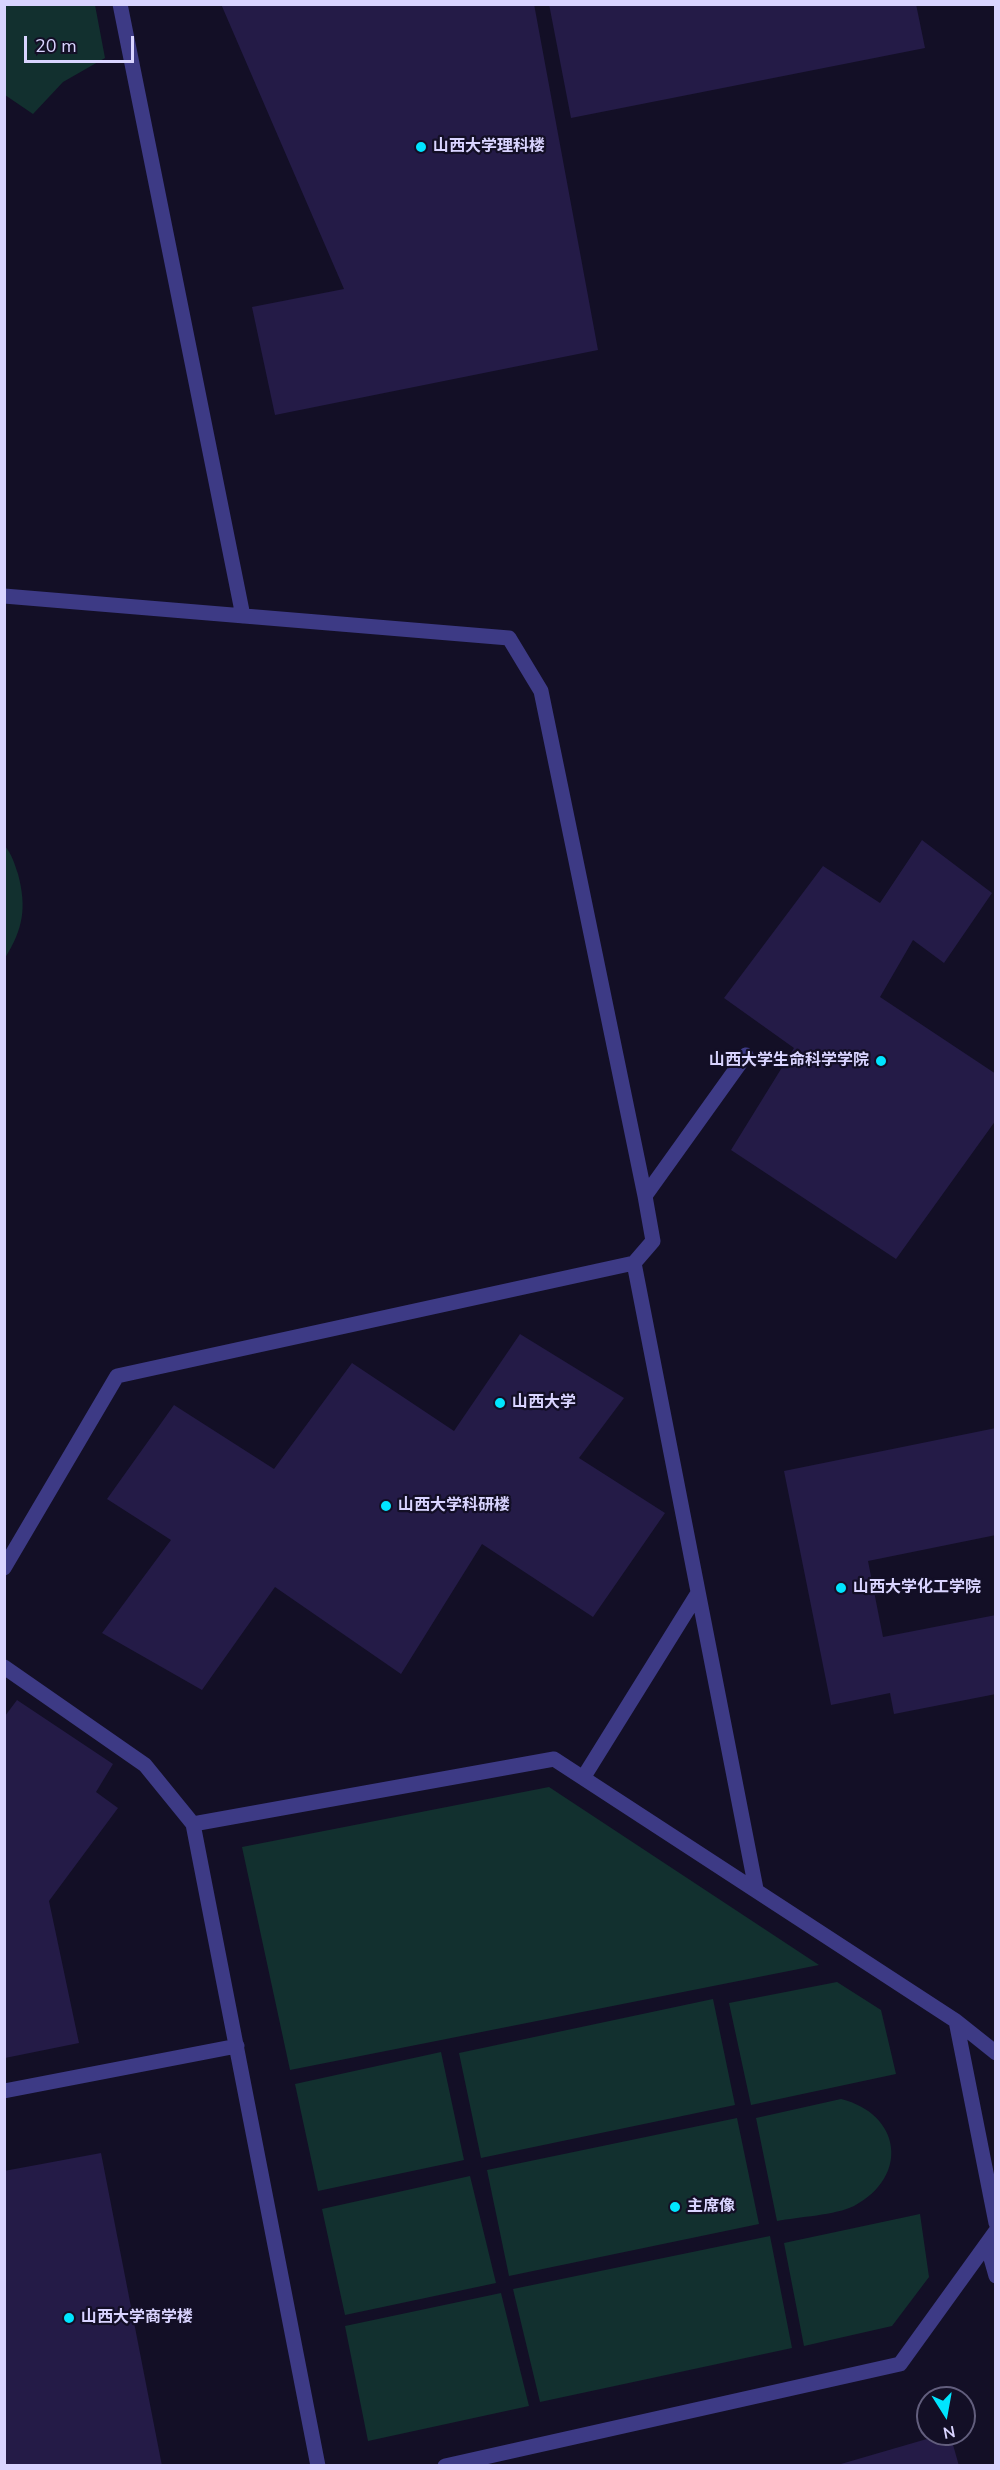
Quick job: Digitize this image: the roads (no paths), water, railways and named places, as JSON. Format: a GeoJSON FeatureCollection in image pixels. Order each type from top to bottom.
{"type":"FeatureCollection","features":[{"type":"Feature","properties":{"kind":"lane"},"geometry":{"type":"LineString","coordinates":[[120,4],[243,616]]}},
{"type":"Feature","properties":{"kind":"lane"},"geometry":{"type":"LineString","coordinates":[[4,596],[509,638],[541,691],[653,1241],[634,1263],[117,1376],[4,1568]]}},
{"type":"Feature","properties":{"kind":"lane"},"geometry":{"type":"LineString","coordinates":[[645,1196],[746,1055]]}},
{"type":"Feature","properties":{"kind":"lane"},"geometry":{"type":"LineString","coordinates":[[634,1263],[756,1889]]}},
{"type":"Feature","properties":{"kind":"lane"},"geometry":{"type":"LineString","coordinates":[[583,1778],[698,1593]]}},
{"type":"Feature","properties":{"kind":"lane"},"geometry":{"type":"LineString","coordinates":[[4,1667],[146,1766],[193,1824],[318,2466]]}},
{"type":"Feature","properties":{"kind":"lane"},"geometry":{"type":"LineString","coordinates":[[193,1824],[554,1759],[956,2020],[996,2053]]}},
{"type":"Feature","properties":{"kind":"lane"},"geometry":{"type":"LineString","coordinates":[[956,2020],[996,2223]]}},
{"type":"Feature","properties":{"kind":"lane"},"geometry":{"type":"LineString","coordinates":[[4,2091],[237,2046]]}},
{"type":"Feature","properties":{"kind":"lane"},"geometry":{"type":"LineString","coordinates":[[991,2238],[996,2276]]}},
{"type":"Feature","properties":{"kind":"lane"},"geometry":{"type":"LineString","coordinates":[[445,2466],[900,2364],[991,2238]]}},
{"type":"Feature","properties":{"kind":"place","name":"山西大学理科楼"},"geometry":{"type":"Point","coordinates":[421,147]}},
{"type":"Feature","properties":{"kind":"place","name":"山西大学生命科学学院"},"geometry":{"type":"Point","coordinates":[881,1061]}},
{"type":"Feature","properties":{"kind":"place","name":"山西大学"},"geometry":{"type":"Point","coordinates":[500,1403]}},
{"type":"Feature","properties":{"kind":"place","name":"山西大学科研楼"},"geometry":{"type":"Point","coordinates":[386,1506]}},
{"type":"Feature","properties":{"kind":"place","name":"山西大学化工学院"},"geometry":{"type":"Point","coordinates":[841,1588]}},
{"type":"Feature","properties":{"kind":"place","name":"主席像"},"geometry":{"type":"Point","coordinates":[675,2207]}},
{"type":"Feature","properties":{"kind":"place","name":"山西大学商学楼"},"geometry":{"type":"Point","coordinates":[69,2318]}}]}
